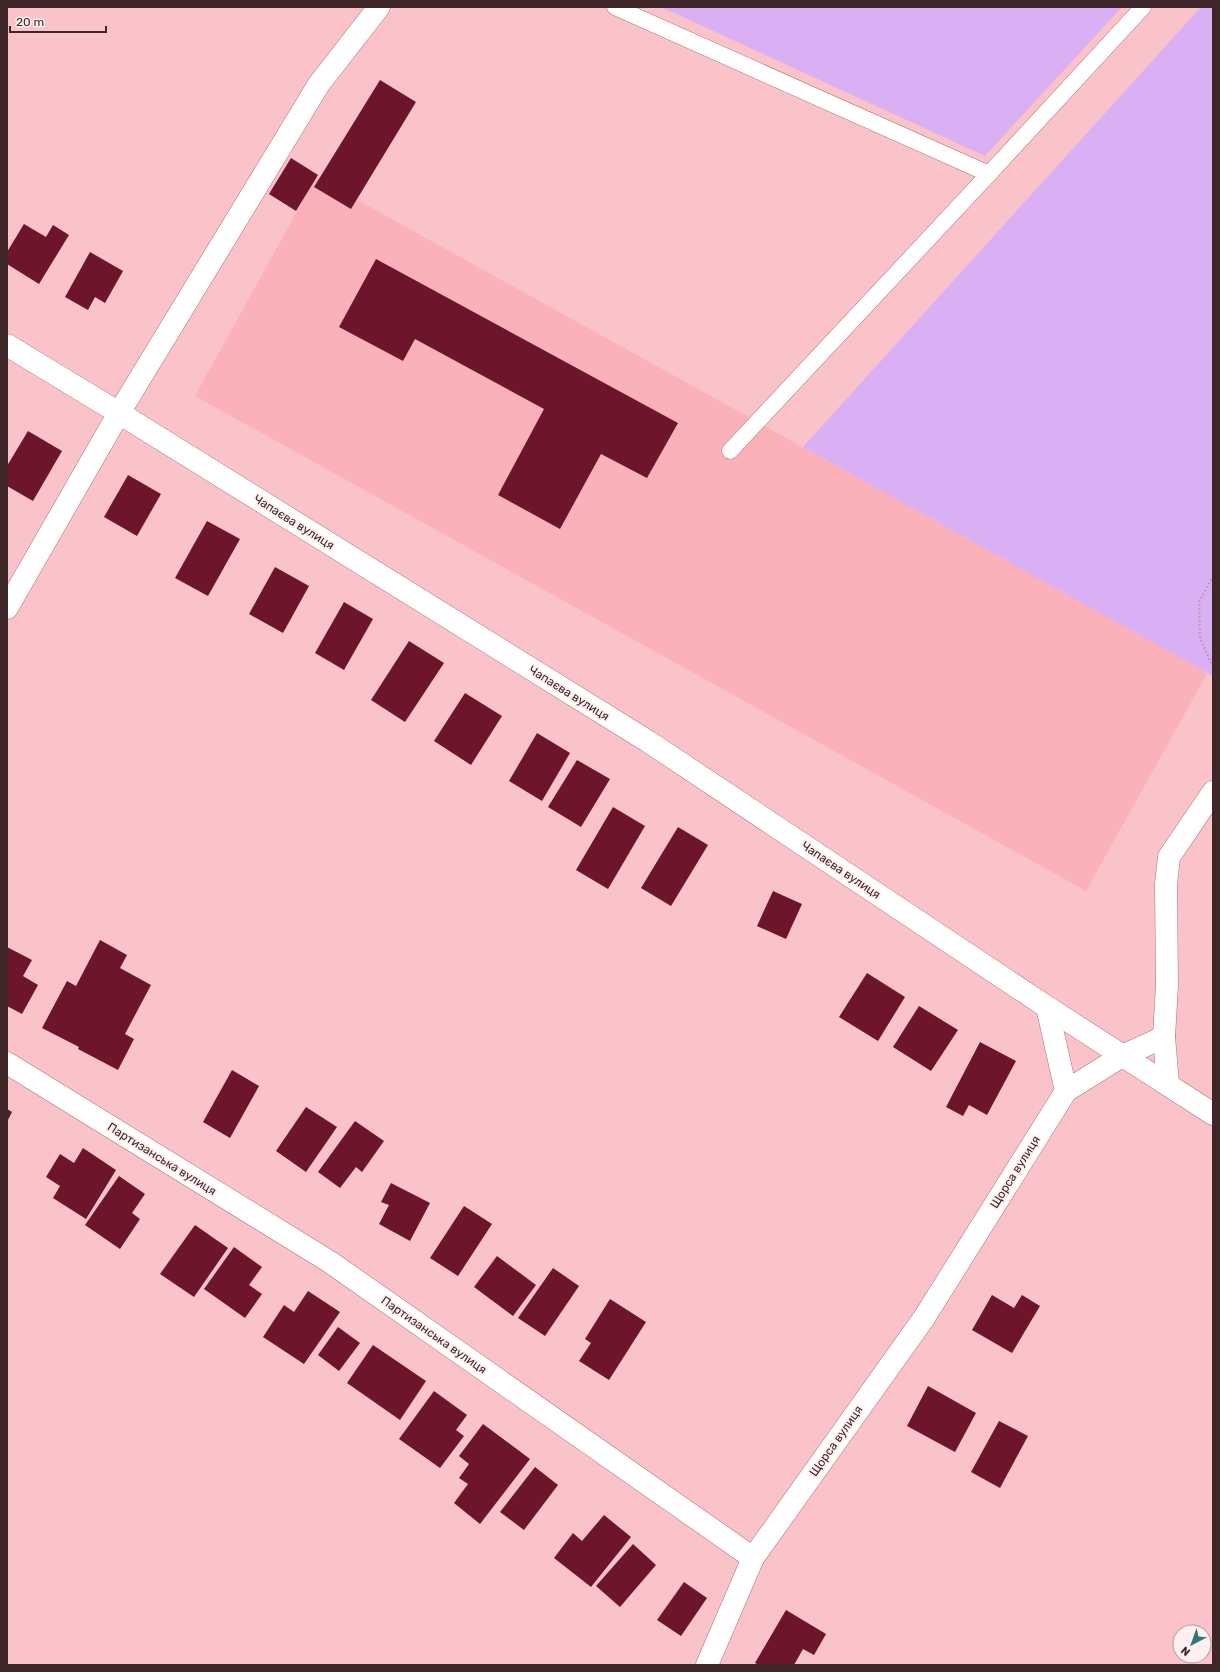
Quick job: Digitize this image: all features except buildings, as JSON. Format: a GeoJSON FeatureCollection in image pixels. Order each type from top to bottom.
{"type":"FeatureCollection","features":[{"type":"Feature","properties":{"kind":"street"},"geometry":{"type":"LineString","coordinates":[[7,608],[119,413],[319,84],[379,7]]}},
{"type":"Feature","properties":{"kind":"street","name":"Чапаєва вулиця"},"geometry":{"type":"LineString","coordinates":[[7,345],[649,742],[1047,1007],[1213,1114]]}},
{"type":"Feature","properties":{"kind":"street"},"geometry":{"type":"LineString","coordinates":[[1168,1084],[1164,1037],[1167,986],[1166,884],[1169,857],[1213,792]]}},
{"type":"Feature","properties":{"kind":"street"},"geometry":{"type":"LineString","coordinates":[[1047,1007],[1066,1091]]}},
{"type":"Feature","properties":{"kind":"street","name":"Щорса вулиця"},"geometry":{"type":"LineString","coordinates":[[753,1558],[924,1318],[1066,1091],[1122,1056],[1164,1037]]}},
{"type":"Feature","properties":{"kind":"street","name":"Партизанська вулиця"},"geometry":{"type":"LineString","coordinates":[[7,1063],[330,1262],[753,1558]]}},
{"type":"Feature","properties":{"kind":"street"},"geometry":{"type":"LineString","coordinates":[[707,1665],[753,1558]]}},
{"type":"Feature","properties":{"kind":"lane"},"geometry":{"type":"LineString","coordinates":[[615,7],[989,174]]}},
{"type":"Feature","properties":{"kind":"lane"},"geometry":{"type":"LineString","coordinates":[[730,451],[1143,7]]}},
{"type":"Feature","properties":{"kind":"path"},"geometry":{"type":"LineString","coordinates":[[1213,576],[1199,602],[1200,638],[1213,667]]}},
{"type":"Feature","properties":{"kind":"shaded area"},"geometry":{"type":"Polygon","coordinates":[[[661,7],[1122,7],[985,156],[661,7]]]}},
{"type":"Feature","properties":{"kind":"shaded area"},"geometry":{"type":"Polygon","coordinates":[[[1201,7],[1213,7],[1213,676],[803,447],[1201,7]]]}},
{"type":"Feature","properties":{"kind":"shaded area"},"geometry":{"type":"Polygon","coordinates":[[[316,177],[1208,672],[1086,891],[195,396],[316,177]]]}}]}
